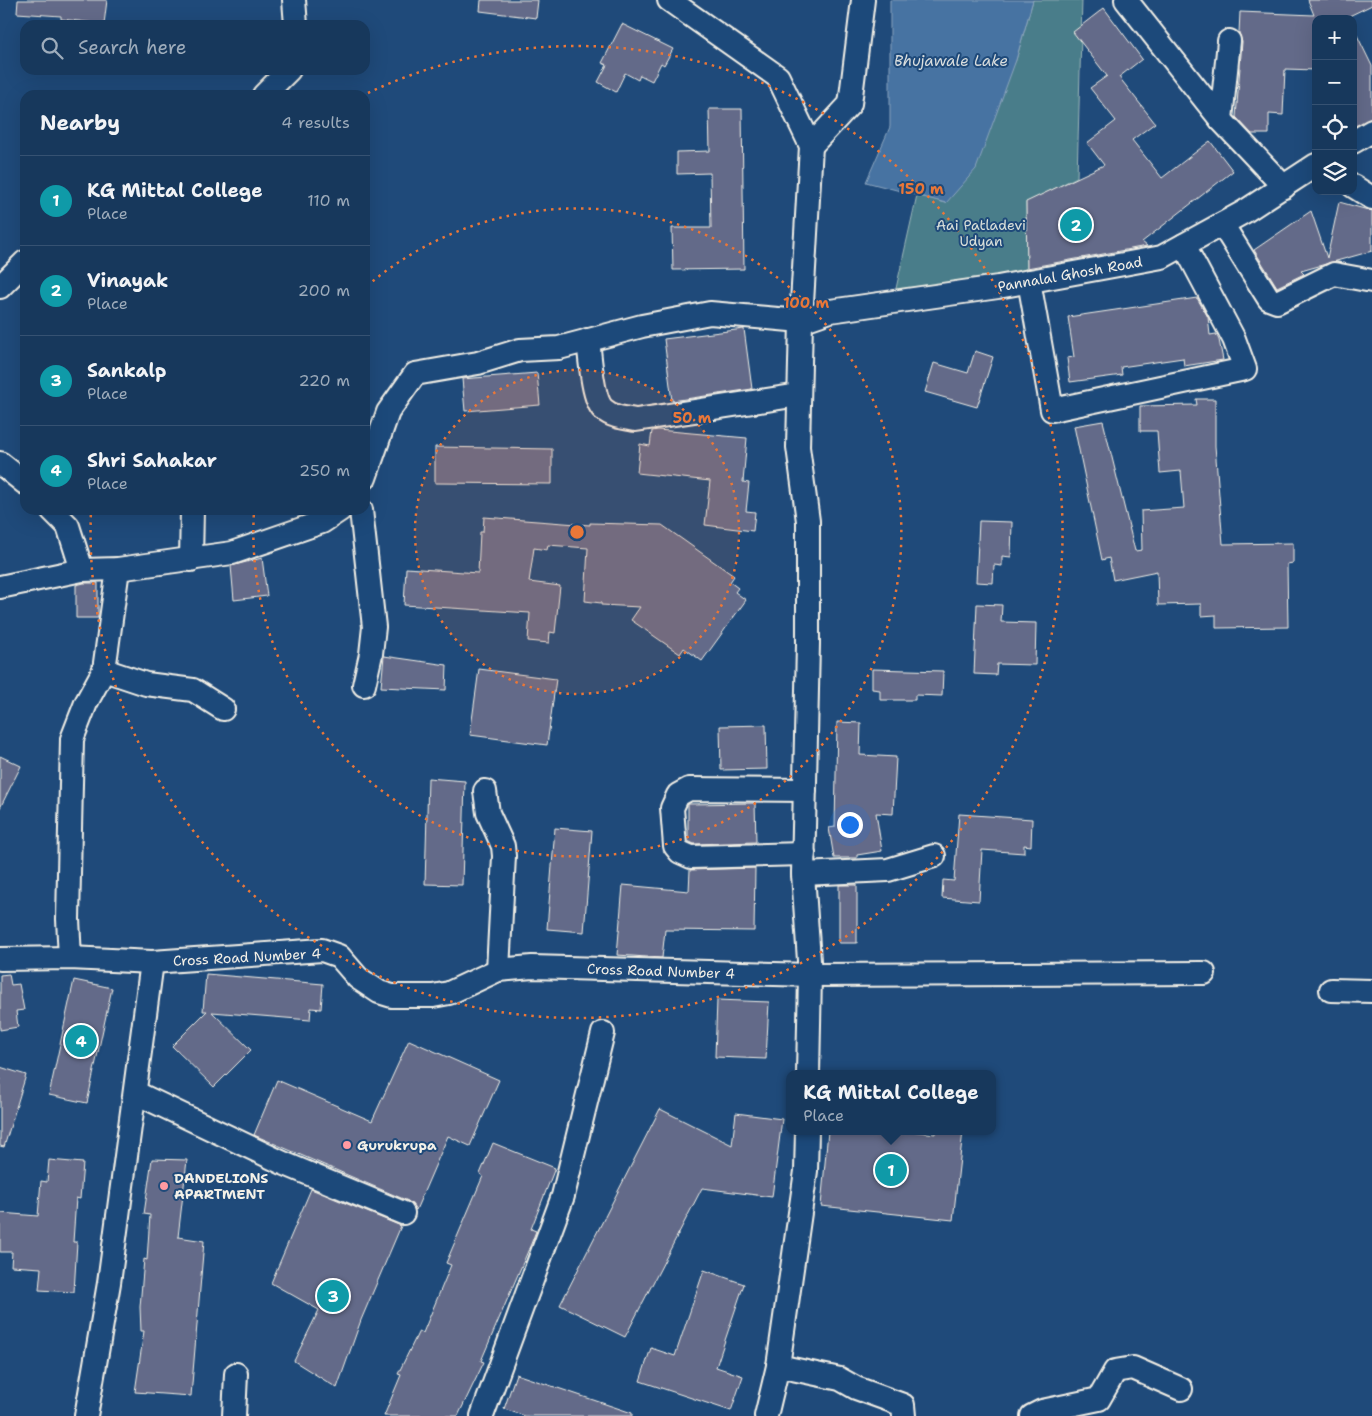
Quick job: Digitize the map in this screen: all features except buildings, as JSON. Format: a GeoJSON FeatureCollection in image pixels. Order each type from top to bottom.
{"type":"FeatureCollection","features":[{"type":"Feature","properties":{"kind":"street"},"geometry":{"type":"LineString","coordinates":[[294,0],[296,20]]}},
{"type":"Feature","properties":{"kind":"street"},"geometry":{"type":"LineString","coordinates":[[669,0],[778,77],[811,146],[801,321],[798,447],[808,522],[808,644],[803,864],[810,975],[808,1070]]}},
{"type":"Feature","properties":{"kind":"street"},"geometry":{"type":"LineString","coordinates":[[811,146],[850,104],[863,0]]}},
{"type":"Feature","properties":{"kind":"street"},"geometry":{"type":"LineString","coordinates":[[1126,0],[1221,120],[1284,187]]}},
{"type":"Feature","properties":{"kind":"street"},"geometry":{"type":"LineString","coordinates":[[1221,120],[1230,41]]}},
{"type":"Feature","properties":{"kind":"street"},"geometry":{"type":"LineString","coordinates":[[269,90],[283,75]]}},
{"type":"Feature","properties":{"kind":"street"},"geometry":{"type":"LineString","coordinates":[[1357,140],[1372,131]]}},
{"type":"Feature","properties":{"kind":"street","name":"Pannalal Ghosh Road"},"geometry":{"type":"LineString","coordinates":[[801,321],[830,311],[998,287],[1162,257],[1222,224],[1312,168]]}},
{"type":"Feature","properties":{"kind":"street"},"geometry":{"type":"LineString","coordinates":[[1357,189],[1372,198]]}},
{"type":"Feature","properties":{"kind":"street"},"geometry":{"type":"LineString","coordinates":[[1222,224],[1269,299],[1277,302],[1334,274],[1372,280]]}},
{"type":"Feature","properties":{"kind":"street"},"geometry":{"type":"LineString","coordinates":[[1029,281],[1052,410],[1245,370],[1226,323],[1184,244]]}},
{"type":"Feature","properties":{"kind":"street"},"geometry":{"type":"LineString","coordinates":[[0,287],[20,267]]}},
{"type":"Feature","properties":{"kind":"street"},"geometry":{"type":"LineString","coordinates":[[370,464],[388,412],[415,374],[478,363],[520,350],[559,348],[710,313],[801,321]]}},
{"type":"Feature","properties":{"kind":"street"},"geometry":{"type":"LineString","coordinates":[[588,340],[597,397],[602,408],[616,417],[636,420],[799,395]]}},
{"type":"Feature","properties":{"kind":"street"},"geometry":{"type":"LineString","coordinates":[[0,463],[20,479]]}},
{"type":"Feature","properties":{"kind":"street"},"geometry":{"type":"LineString","coordinates":[[57,515],[68,526],[82,570]]}},
{"type":"Feature","properties":{"kind":"street"},"geometry":{"type":"LineString","coordinates":[[191,560],[192,515]]}},
{"type":"Feature","properties":{"kind":"street"},"geometry":{"type":"LineString","coordinates":[[0,587],[82,570],[118,569],[232,553],[322,522],[332,515]]}},
{"type":"Feature","properties":{"kind":"street"},"geometry":{"type":"LineString","coordinates":[[362,515],[374,627],[371,654],[364,685]]}},
{"type":"Feature","properties":{"kind":"street"},"geometry":{"type":"LineString","coordinates":[[70,958],[68,919],[72,740],[86,703],[104,670],[118,569]]}},
{"type":"Feature","properties":{"kind":"street"},"geometry":{"type":"LineString","coordinates":[[104,670],[146,684],[193,690],[223,708]]}},
{"type":"Feature","properties":{"kind":"street"},"geometry":{"type":"LineString","coordinates":[[805,790],[689,789],[678,794],[672,808],[675,846],[680,852],[691,857],[888,870],[934,856]]}},
{"type":"Feature","properties":{"kind":"street"},"geometry":{"type":"LineString","coordinates":[[485,791],[488,813],[503,851],[498,970]]}},
{"type":"Feature","properties":{"kind":"street","name":"Cross Road Number 4"},"geometry":{"type":"LineString","coordinates":[[0,959],[70,958],[152,962],[322,950],[339,956],[358,978],[379,992],[392,996],[433,996],[449,993],[498,970],[532,966],[810,975],[1204,973]]}},
{"type":"Feature","properties":{"kind":"street"},"geometry":{"type":"LineString","coordinates":[[86,1416],[109,1283],[136,1093],[152,962]]}},
{"type":"Feature","properties":{"kind":"street"},"geometry":{"type":"LineString","coordinates":[[1330,990],[1372,991]]}},
{"type":"Feature","properties":{"kind":"street"},"geometry":{"type":"LineString","coordinates":[[482,1416],[563,1196],[603,1033]]}},
{"type":"Feature","properties":{"kind":"street"},"geometry":{"type":"LineString","coordinates":[[136,1093],[283,1162],[404,1213]]}},
{"type":"Feature","properties":{"kind":"street"},"geometry":{"type":"LineString","coordinates":[[766,1416],[778,1366],[806,1171],[807,1135]]}},
{"type":"Feature","properties":{"kind":"street"},"geometry":{"type":"LineString","coordinates":[[778,1366],[840,1379],[909,1412]]}},
{"type":"Feature","properties":{"kind":"street"},"geometry":{"type":"LineString","coordinates":[[1032,1416],[1042,1411],[1099,1399],[1115,1371],[1133,1368],[1181,1389]]}},
{"type":"Feature","properties":{"kind":"street"},"geometry":{"type":"LineString","coordinates":[[234,1416],[236,1374]]}},
{"type":"Feature","properties":{"kind":"green space","name":"Aai Patladevi Udyan"},"geometry":{"type":"Polygon","coordinates":[[[1033,0],[1082,0],[1077,177],[1026,203],[1027,273],[895,293],[917,195],[946,203],[1016,60],[1033,0]]]}},
{"type":"Feature","properties":{"kind":"water","name":"Bhujawale Lake"},"geometry":{"type":"Polygon","coordinates":[[[890,0],[1033,0],[1016,60],[976,169],[946,203],[866,182],[890,127],[890,0]]]}},
{"type":"Feature","properties":{"kind":"place","name":"Vinayak"},"geometry":{"type":"Point","coordinates":[1076,225]}},
{"type":"Feature","properties":{"kind":"place","name":"Shri Sahakar"},"geometry":{"type":"Point","coordinates":[81,1041]}},
{"type":"Feature","properties":{"kind":"place","name":"Gurukrupa"},"geometry":{"type":"Point","coordinates":[347,1145]}},
{"type":"Feature","properties":{"kind":"place","name":"KG Mittal College"},"geometry":{"type":"Point","coordinates":[891,1170]}},
{"type":"Feature","properties":{"kind":"place","name":"DANDELIONS APARTMENT"},"geometry":{"type":"Point","coordinates":[164,1186]}},
{"type":"Feature","properties":{"kind":"place","name":"Sankalp"},"geometry":{"type":"Point","coordinates":[333,1296]}}]}
